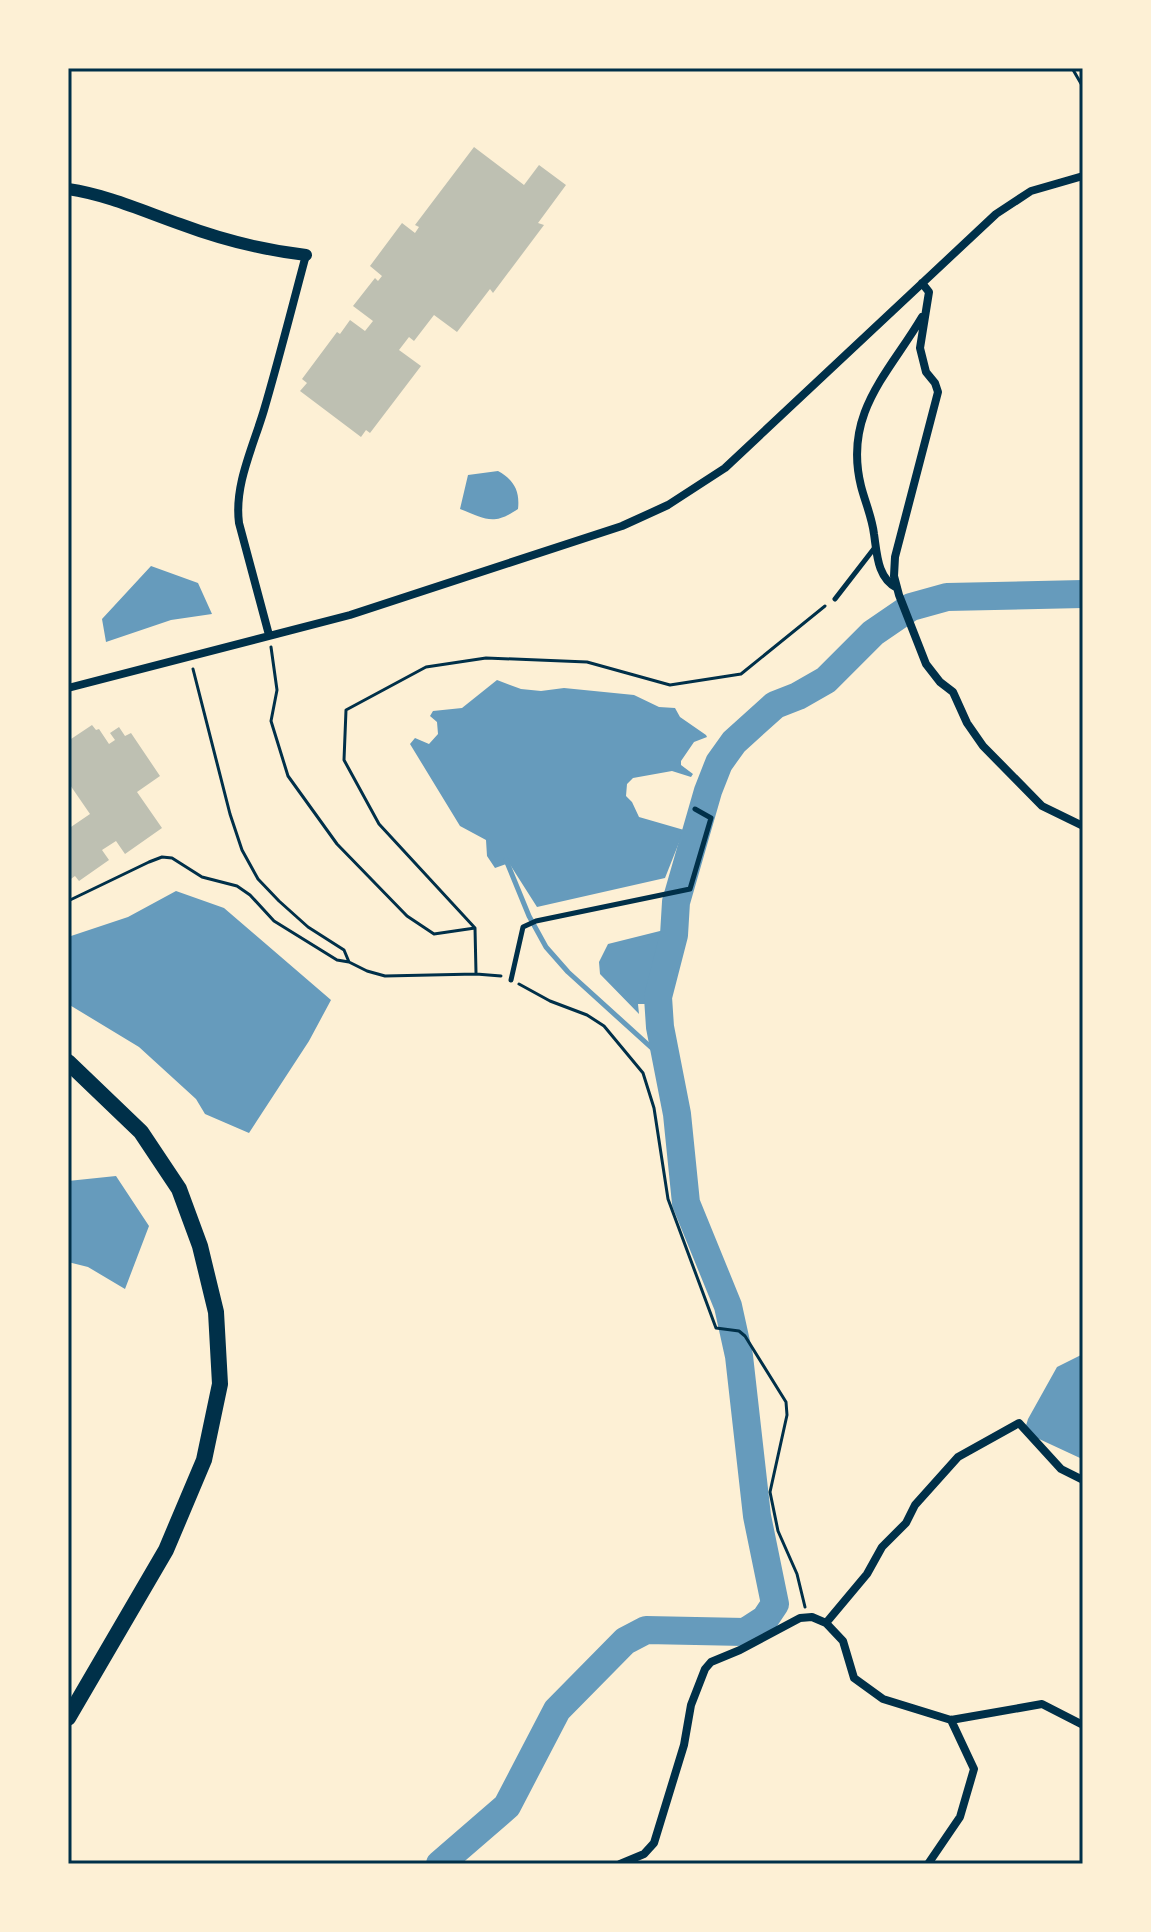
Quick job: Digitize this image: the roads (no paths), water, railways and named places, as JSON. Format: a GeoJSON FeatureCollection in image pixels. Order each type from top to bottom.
{"type":"FeatureCollection","features":[{"type":"Feature","properties":{"kind":"highway"},"geometry":{"type":"LineString","coordinates":[[68,1062],[141,1132],[179,1189],[200,1246],[216,1312],[220,1384],[204,1460],[166,1550],[68,1718]]}},
{"type":"Feature","properties":{"kind":"street"},"geometry":{"type":"LineString","coordinates":[[68,688],[350,615],[622,526],[668,505],[725,468],[1015,200],[1043,186],[1083,176]]}},
{"type":"Feature","properties":{"kind":"street"},"geometry":{"type":"LineString","coordinates":[[68,189],[111,198],[183,225],[277,252],[306,255],[238,493],[237,508],[269,635]]}},
{"type":"Feature","properties":{"kind":"street"},"geometry":{"type":"LineString","coordinates":[[922,283],[929,292],[921,335],[922,362],[938,392],[895,557],[897,588],[926,664],[940,682],[953,692],[967,723],[983,746],[1042,806],[1083,826]]}},
{"type":"Feature","properties":{"kind":"street"},"geometry":{"type":"LineString","coordinates":[[897,588],[884,578],[859,471],[862,422],[868,400],[924,313]]}},
{"type":"Feature","properties":{"kind":"street"},"geometry":{"type":"LineString","coordinates":[[826,1623],[867,1574],[882,1547],[906,1523],[915,1505],[958,1457],[1019,1423],[1061,1469],[1083,1480]]}},
{"type":"Feature","properties":{"kind":"street"},"geometry":{"type":"LineString","coordinates":[[620,1864],[644,1854],[654,1843],[684,1745],[691,1705],[705,1669],[711,1662],[800,1618],[812,1617],[826,1623],[843,1641],[854,1678],[883,1699],[951,1720],[1042,1704],[1083,1725]]}},
{"type":"Feature","properties":{"kind":"street"},"geometry":{"type":"LineString","coordinates":[[928,1864],[960,1817],[974,1769],[951,1720]]}},
{"type":"Feature","properties":{"kind":"lane"},"geometry":{"type":"LineString","coordinates":[[835,599],[876,545]]}},
{"type":"Feature","properties":{"kind":"lane"},"geometry":{"type":"LineString","coordinates":[[511,980],[516,951],[526,925],[690,889],[711,818],[695,809]]}},
{"type":"Feature","properties":{"kind":"water"},"geometry":{"type":"Polygon","coordinates":[[[498,471],[515,487],[518,509],[502,518],[489,519],[460,509],[468,475],[498,471]]]}},
{"type":"Feature","properties":{"kind":"water"},"geometry":{"type":"Polygon","coordinates":[[[151,566],[198,583],[212,614],[171,620],[106,642],[102,619],[151,566]]]}},
{"type":"Feature","properties":{"kind":"water"},"geometry":{"type":"Polygon","coordinates":[[[497,680],[521,689],[541,691],[564,688],[634,695],[659,707],[675,708],[680,717],[706,735],[694,742],[681,761],[681,765],[693,774],[691,777],[672,771],[633,778],[627,784],[626,796],[639,817],[684,830],[665,878],[537,907],[509,863],[495,868],[487,856],[486,840],[460,826],[410,744],[415,738],[429,744],[438,734],[437,722],[430,716],[433,711],[462,708],[497,680]]]}},
{"type":"Feature","properties":{"kind":"water"},"geometry":{"type":"Polygon","coordinates":[[[176,891],[224,908],[331,1000],[309,1041],[249,1133],[205,1114],[196,1099],[139,1047],[68,1004],[68,937],[128,917],[176,891]]]}},
{"type":"Feature","properties":{"kind":"water"},"geometry":{"type":"Polygon","coordinates":[[[664,930],[651,984],[650,1013],[647,1004],[638,1004],[639,1014],[600,974],[599,962],[608,944],[664,930]]]}},
{"type":"Feature","properties":{"kind":"water"},"geometry":{"type":"Polygon","coordinates":[[[116,1176],[149,1226],[125,1289],[88,1267],[68,1262],[68,1181],[116,1176]]]}},
{"type":"Feature","properties":{"kind":"water"},"geometry":{"type":"Polygon","coordinates":[[[1083,1354],[1083,1450],[1080,1458],[1024,1432],[1057,1367],[1083,1354]]]}},
{"type":"Feature","properties":{"kind":"waterway"},"geometry":{"type":"LineString","coordinates":[[440,1864],[507,1806],[557,1710],[625,1641],[646,1630],[745,1632],[765,1619],[775,1604],[757,1516],[739,1356],[728,1306],[686,1203],[677,1114],[660,1027],[658,997],[674,935],[676,902],[719,763],[734,742],[775,705],[826,680],[873,633],[911,607],[947,597],[1083,594]]}},
{"type":"Feature","properties":{"kind":"waterway"},"geometry":{"type":"LineString","coordinates":[[506,860],[529,916],[546,947],[568,972],[665,1060]]}}]}
